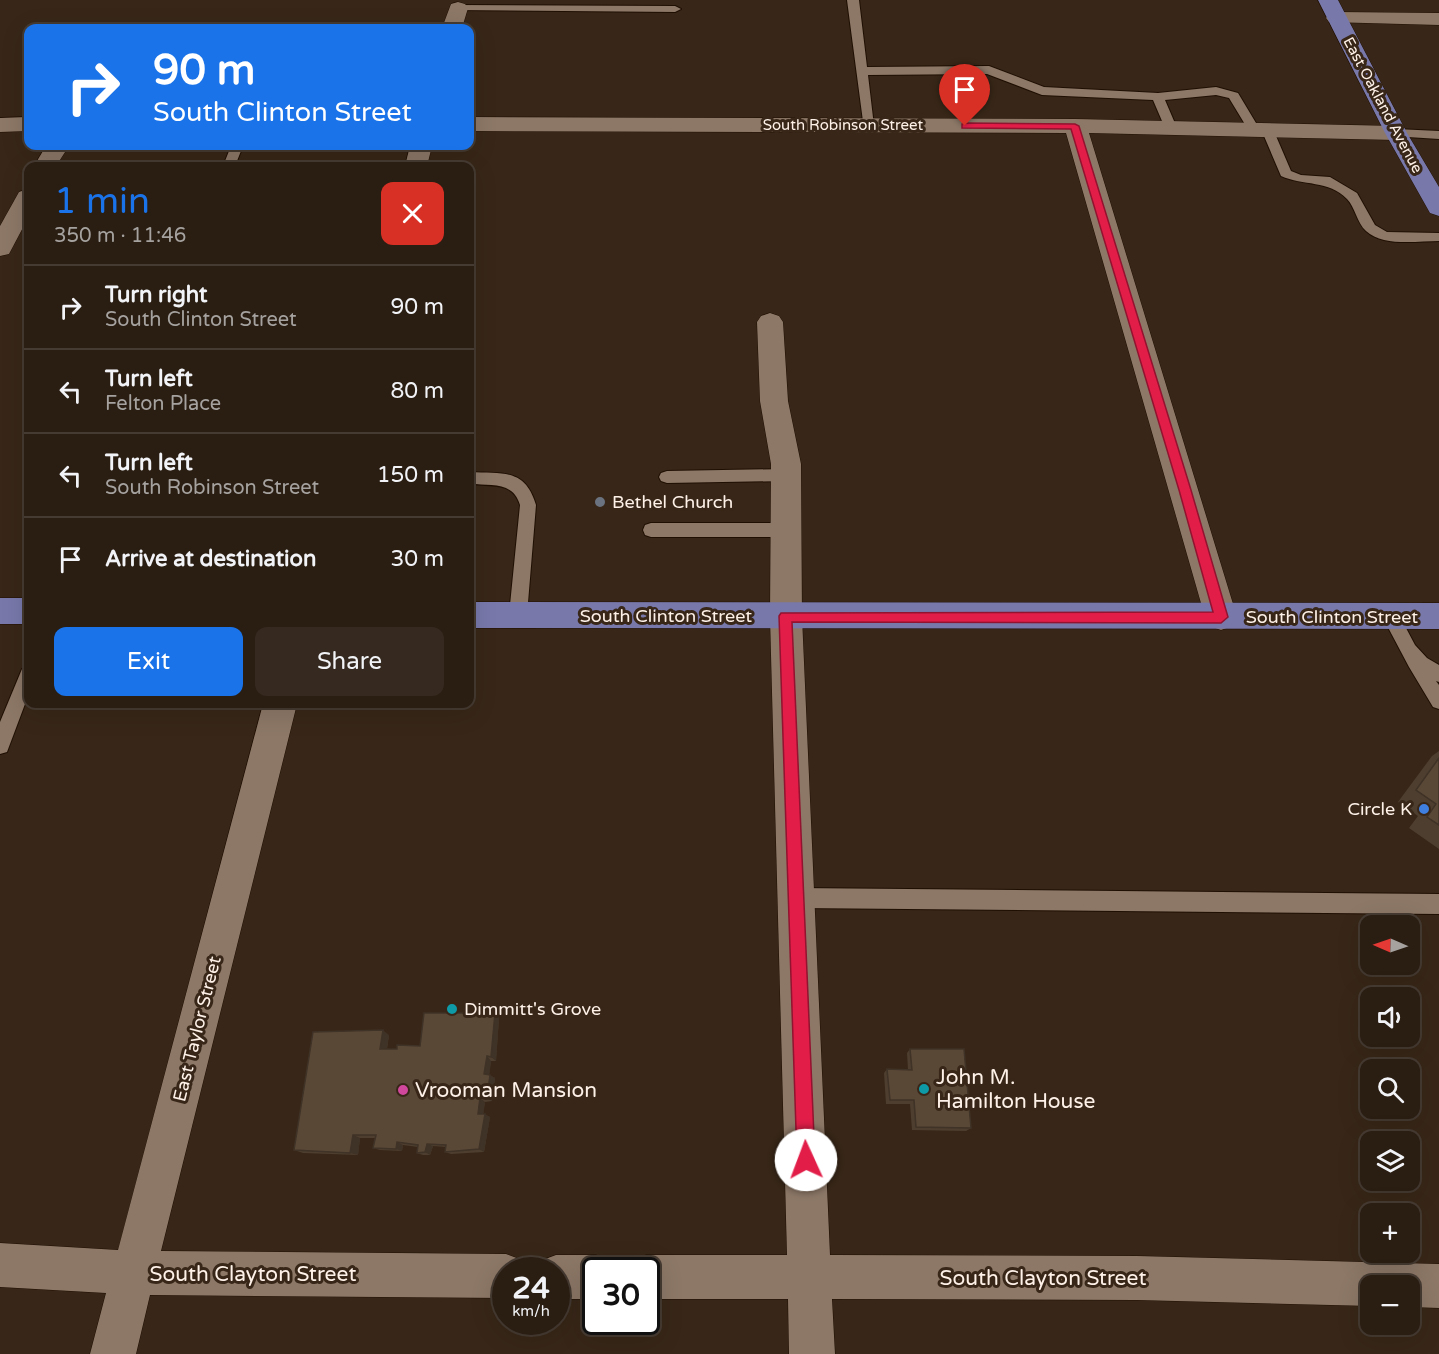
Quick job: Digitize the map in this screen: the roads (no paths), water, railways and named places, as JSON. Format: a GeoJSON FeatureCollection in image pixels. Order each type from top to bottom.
{"type":"FeatureCollection","features":[{"type":"Feature","properties":{"kind":"main road","name":"East Oakland Avenue"},"geometry":{"type":"LineString","coordinates":[[1332,9],[1396,133],[1439,208]]}},
{"type":"Feature","properties":{"kind":"main road"},"geometry":{"type":"LineString","coordinates":[[0,611],[24,611]]}},
{"type":"Feature","properties":{"kind":"main road","name":"South Clinton Street"},"geometry":{"type":"LineString","coordinates":[[474,615],[1439,616]]}},
{"type":"Feature","properties":{"kind":"street"},"geometry":{"type":"LineString","coordinates":[[453,24],[458,8]]}},
{"type":"Feature","properties":{"kind":"street"},"geometry":{"type":"LineString","coordinates":[[1332,9],[1439,19]]}},
{"type":"Feature","properties":{"kind":"street"},"geometry":{"type":"LineString","coordinates":[[0,125],[24,124]]}},
{"type":"Feature","properties":{"kind":"street","name":"South Robinson Street"},"geometry":{"type":"LineString","coordinates":[[474,124],[1075,126],[1260,128],[1396,133]]}},
{"type":"Feature","properties":{"kind":"street"},"geometry":{"type":"LineString","coordinates":[[1075,126],[1221,617]]}},
{"type":"Feature","properties":{"kind":"street"},"geometry":{"type":"LineString","coordinates":[[0,249],[24,204]]}},
{"type":"Feature","properties":{"kind":"street"},"geometry":{"type":"LineString","coordinates":[[770,322],[774,401],[781,430],[786,475],[786,616],[812,1354]]}},
{"type":"Feature","properties":{"kind":"street","name":"East Taylor Street"},"geometry":{"type":"LineString","coordinates":[[113,1354],[279,708]]}},
{"type":"Feature","properties":{"kind":"street","name":"South Clayton Street"},"geometry":{"type":"LineString","coordinates":[[0,1265],[134,1273],[492,1276]]}},
{"type":"Feature","properties":{"kind":"street","name":"South Clayton Street"},"geometry":{"type":"LineString","coordinates":[[660,1277],[1137,1278],[1439,1286]]}},
{"type":"Feature","properties":{"kind":"lane"},"geometry":{"type":"LineString","coordinates":[[481,8],[503,0]]}},
{"type":"Feature","properties":{"kind":"lane"},"geometry":{"type":"LineString","coordinates":[[853,0],[868,126]]}},
{"type":"Feature","properties":{"kind":"lane"},"geometry":{"type":"LineString","coordinates":[[458,8],[675,9]]}},
{"type":"Feature","properties":{"kind":"lane"},"geometry":{"type":"LineString","coordinates":[[862,71],[989,70],[1042,91],[1158,97],[1216,92],[1234,96],[1260,128],[1286,173],[1299,179],[1324,180],[1352,195],[1370,228],[1385,236],[1439,237]]}},
{"type":"Feature","properties":{"kind":"lane"},"geometry":{"type":"LineString","coordinates":[[1158,97],[1171,128]]}},
{"type":"Feature","properties":{"kind":"lane"},"geometry":{"type":"LineString","coordinates":[[1396,133],[1439,135]]}},
{"type":"Feature","properties":{"kind":"lane"},"geometry":{"type":"LineString","coordinates":[[667,477],[786,475]]}},
{"type":"Feature","properties":{"kind":"lane"},"geometry":{"type":"LineString","coordinates":[[474,478],[510,481],[525,491],[528,505],[518,615]]}},
{"type":"Feature","properties":{"kind":"lane"},"geometry":{"type":"LineString","coordinates":[[651,530],[786,530]]}},
{"type":"Feature","properties":{"kind":"lane"},"geometry":{"type":"LineString","coordinates":[[1391,616],[1410,655],[1439,701]]}},
{"type":"Feature","properties":{"kind":"lane"},"geometry":{"type":"LineString","coordinates":[[1410,655],[1426,668],[1439,674]]}},
{"type":"Feature","properties":{"kind":"lane"},"geometry":{"type":"LineString","coordinates":[[0,746],[24,684]]}},
{"type":"Feature","properties":{"kind":"lane"},"geometry":{"type":"LineString","coordinates":[[796,898],[1439,904]]}},
{"type":"Feature","properties":{"kind":"place","name":"Bethel Church"},"geometry":{"type":"Point","coordinates":[600,502]}},
{"type":"Feature","properties":{"kind":"place","name":"Circle K"},"geometry":{"type":"Point","coordinates":[1424,809]}},
{"type":"Feature","properties":{"kind":"place","name":"Dimmitt's Grove"},"geometry":{"type":"Point","coordinates":[452,1009]}},
{"type":"Feature","properties":{"kind":"place","name":"John M. Hamilton House"},"geometry":{"type":"Point","coordinates":[924,1089]}},
{"type":"Feature","properties":{"kind":"place","name":"Vrooman Mansion"},"geometry":{"type":"Point","coordinates":[403,1090]}}]}
